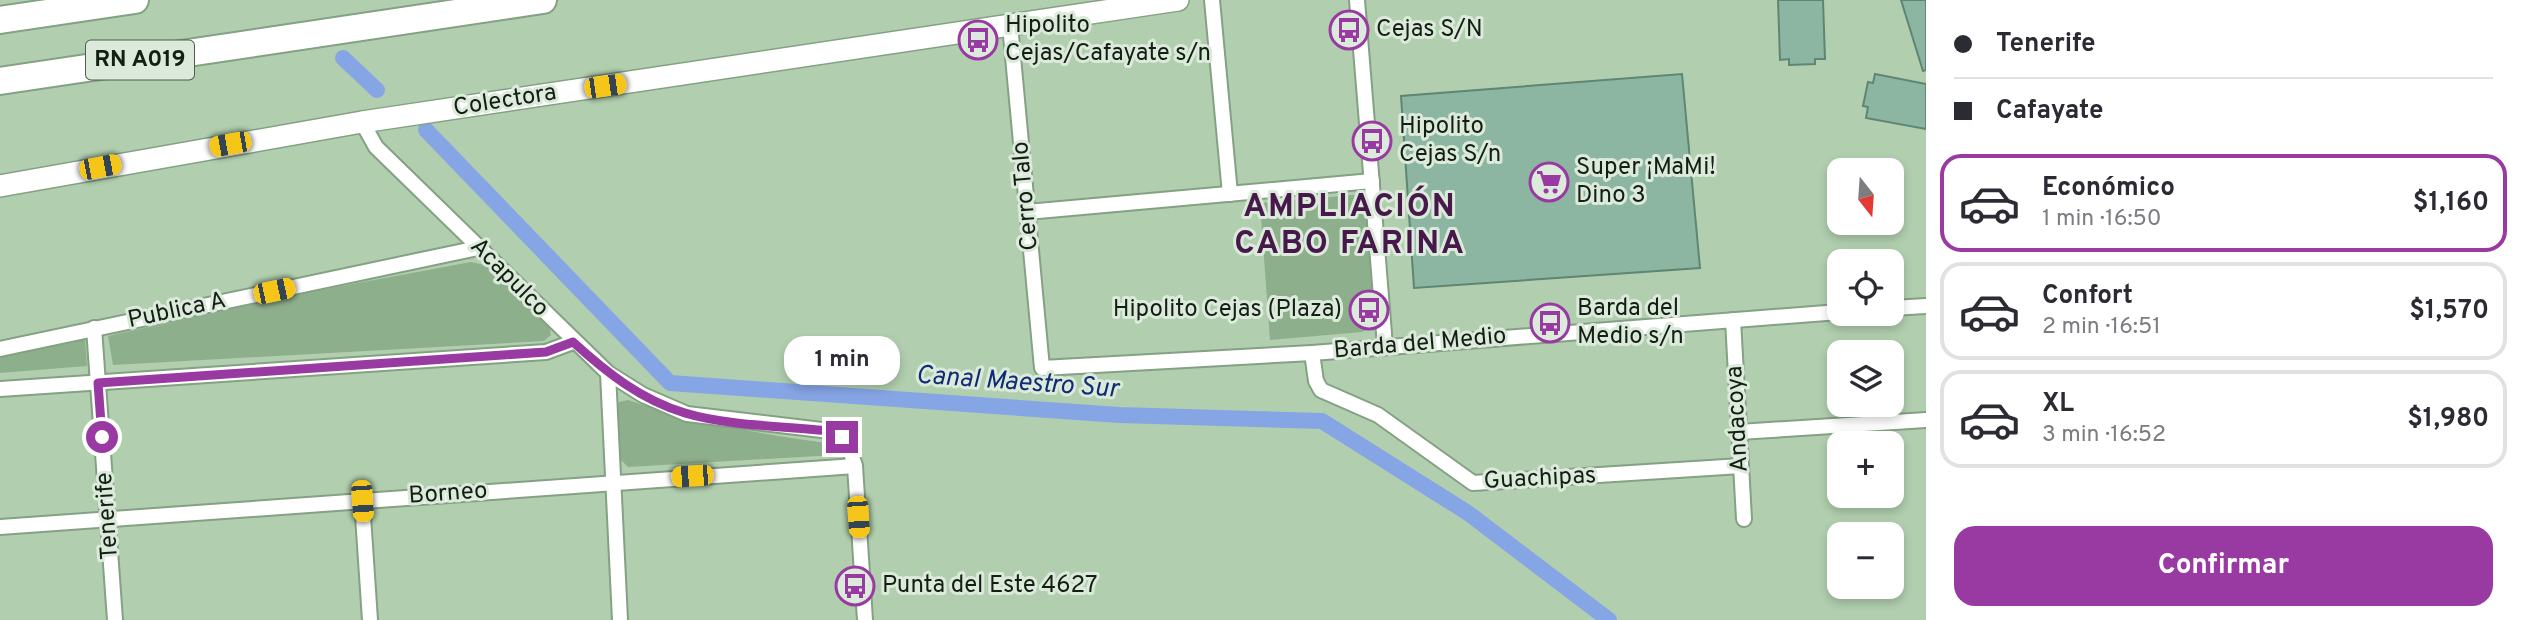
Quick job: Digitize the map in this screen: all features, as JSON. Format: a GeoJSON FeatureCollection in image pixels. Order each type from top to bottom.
{"type":"FeatureCollection","features":[{"type":"Feature","properties":{"kind":"highway","name":"RN A019"},"geometry":{"type":"LineString","coordinates":[[0,20],[135,0]]}},
{"type":"Feature","properties":{"kind":"highway","name":"RN A019"},"geometry":{"type":"LineString","coordinates":[[0,81],[543,0]]}},
{"type":"Feature","properties":{"kind":"highway"},"geometry":{"type":"LineString","coordinates":[[0,12],[68,10]]}},
{"type":"Feature","properties":{"kind":"highway"},"geometry":{"type":"LineString","coordinates":[[0,94],[174,55]]}},
{"type":"Feature","properties":{"kind":"street","name":"Colectora"},"geometry":{"type":"LineString","coordinates":[[0,186],[362,122],[1178,0]]}},
{"type":"Feature","properties":{"kind":"street"},"geometry":{"type":"LineString","coordinates":[[1212,0],[1230,194]]}},
{"type":"Feature","properties":{"kind":"street"},"geometry":{"type":"LineString","coordinates":[[1357,0],[1385,346]]}},
{"type":"Feature","properties":{"kind":"street","name":"Cerro Talo"},"geometry":{"type":"LineString","coordinates":[[1010,25],[1042,368]]}},
{"type":"Feature","properties":{"kind":"street","name":"Acapulco"},"geometry":{"type":"LineString","coordinates":[[362,122],[376,147],[573,342],[608,373],[643,396],[687,414],[830,431],[842,437],[850,447],[855,466]]}},
{"type":"Feature","properties":{"kind":"street"},"geometry":{"type":"LineString","coordinates":[[1027,212],[1372,181]]}},
{"type":"Feature","properties":{"kind":"street","name":"Publica A"},"geometry":{"type":"LineString","coordinates":[[0,349],[478,248]]}},
{"type":"Feature","properties":{"kind":"street"},"geometry":{"type":"LineString","coordinates":[[1904,307],[1926,306]]}},
{"type":"Feature","properties":{"kind":"street","name":"Barda del Medio"},"geometry":{"type":"LineString","coordinates":[[1042,368],[1312,353],[1827,313]]}},
{"type":"Feature","properties":{"kind":"street","name":"Andacoya"},"geometry":{"type":"LineString","coordinates":[[1733,320],[1744,519]]}},
{"type":"Feature","properties":{"kind":"street","name":"Tenerife"},"geometry":{"type":"LineString","coordinates":[[94,328],[116,620]]}},
{"type":"Feature","properties":{"kind":"street"},"geometry":{"type":"LineString","coordinates":[[0,389],[546,352],[573,342]]}},
{"type":"Feature","properties":{"kind":"street","name":"Guachipas"},"geometry":{"type":"LineString","coordinates":[[1312,353],[1316,381],[1321,390],[1378,415],[1473,483],[1741,466]]}},
{"type":"Feature","properties":{"kind":"street"},"geometry":{"type":"LineString","coordinates":[[608,373],[611,482],[620,620]]}},
{"type":"Feature","properties":{"kind":"street"},"geometry":{"type":"LineString","coordinates":[[1739,432],[1926,420]]}},
{"type":"Feature","properties":{"kind":"street"},"geometry":{"type":"LineString","coordinates":[[855,466],[865,620]]}},
{"type":"Feature","properties":{"kind":"street","name":"Borneo"},"geometry":{"type":"LineString","coordinates":[[0,527],[855,466]]}},
{"type":"Feature","properties":{"kind":"street"},"geometry":{"type":"LineString","coordinates":[[362,501],[370,620]]}},
{"type":"Feature","properties":{"kind":"green space"},"geometry":{"type":"Polygon","coordinates":[[[1353,195],[1361,197],[1368,204],[1376,324],[1362,332],[1270,340],[1260,203],[1353,195]]]}},
{"type":"Feature","properties":{"kind":"green space"},"geometry":{"type":"Polygon","coordinates":[[[471,262],[485,265],[549,325],[551,335],[544,341],[113,365],[108,336],[304,293],[471,262]]]}},
{"type":"Feature","properties":{"kind":"green space"},"geometry":{"type":"Polygon","coordinates":[[[85,339],[87,366],[0,373],[0,357],[85,339]]]}},
{"type":"Feature","properties":{"kind":"green space"},"geometry":{"type":"Polygon","coordinates":[[[628,400],[730,427],[834,444],[837,450],[835,455],[628,467],[617,456],[615,409],[619,402],[628,400]]]}},
{"type":"Feature","properties":{"kind":"building"},"geometry":{"type":"Polygon","coordinates":[[[1778,0],[1823,0],[1825,59],[1815,59],[1815,64],[1789,65],[1789,59],[1780,60],[1778,0]]]}},
{"type":"Feature","properties":{"kind":"building"},"geometry":{"type":"Polygon","coordinates":[[[1901,0],[1926,0],[1926,70],[1923,71],[1901,0]]]}},
{"type":"Feature","properties":{"kind":"building","name":"Super ¡MaMi! Dino 3"},"geometry":{"type":"Polygon","coordinates":[[[1682,74],[1700,268],[1414,288],[1401,96],[1682,74]]]}},
{"type":"Feature","properties":{"kind":"building"},"geometry":{"type":"Polygon","coordinates":[[[1875,74],[1926,84],[1926,129],[1866,118],[1868,107],[1863,106],[1868,82],[1873,83],[1875,74]]]}},
{"type":"Feature","properties":{"kind":"waterway","name":"Canal Maestro Sur"},"geometry":{"type":"LineString","coordinates":[[343,58],[377,90]]}},
{"type":"Feature","properties":{"kind":"waterway","name":"Canal Maestro Sur"},"geometry":{"type":"LineString","coordinates":[[426,130],[670,383],[1119,415],[1322,421],[1468,513],[1609,620]]}},
{"type":"Feature","properties":{"kind":"place","name":"Cejas S/N"},"geometry":{"type":"Point","coordinates":[1349,30]}},
{"type":"Feature","properties":{"kind":"place","name":"Hipolito Cejas/Cafayate s/n"},"geometry":{"type":"Point","coordinates":[978,40]}},
{"type":"Feature","properties":{"kind":"place","name":"Hipolito Cejas S/n"},"geometry":{"type":"Point","coordinates":[1372,141]}},
{"type":"Feature","properties":{"kind":"place","name":"Super ¡MaMi! Dino 3"},"geometry":{"type":"Point","coordinates":[1549,182]}},
{"type":"Feature","properties":{"kind":"place","name":"Hipolito Cejas (Plaza)"},"geometry":{"type":"Point","coordinates":[1369,310]}},
{"type":"Feature","properties":{"kind":"place","name":"Barda del Medio s/n"},"geometry":{"type":"Point","coordinates":[1550,323]}},
{"type":"Feature","properties":{"kind":"place","name":"Punta del Este 4627"},"geometry":{"type":"Point","coordinates":[855,586]}},
{"type":"Feature","properties":{"kind":"district","name":"AMPLIACIÓN CABO FARINA"},"geometry":{"type":"Point","coordinates":[1350,226]}},
{"type":"Feature","properties":{"kind":"route"},"geometry":{"type":"LineString","coordinates":[[102,437],[98,383],[546,352],[573,342],[608,373],[643,396],[687,414],[830,431],[842,437]]}}]}
